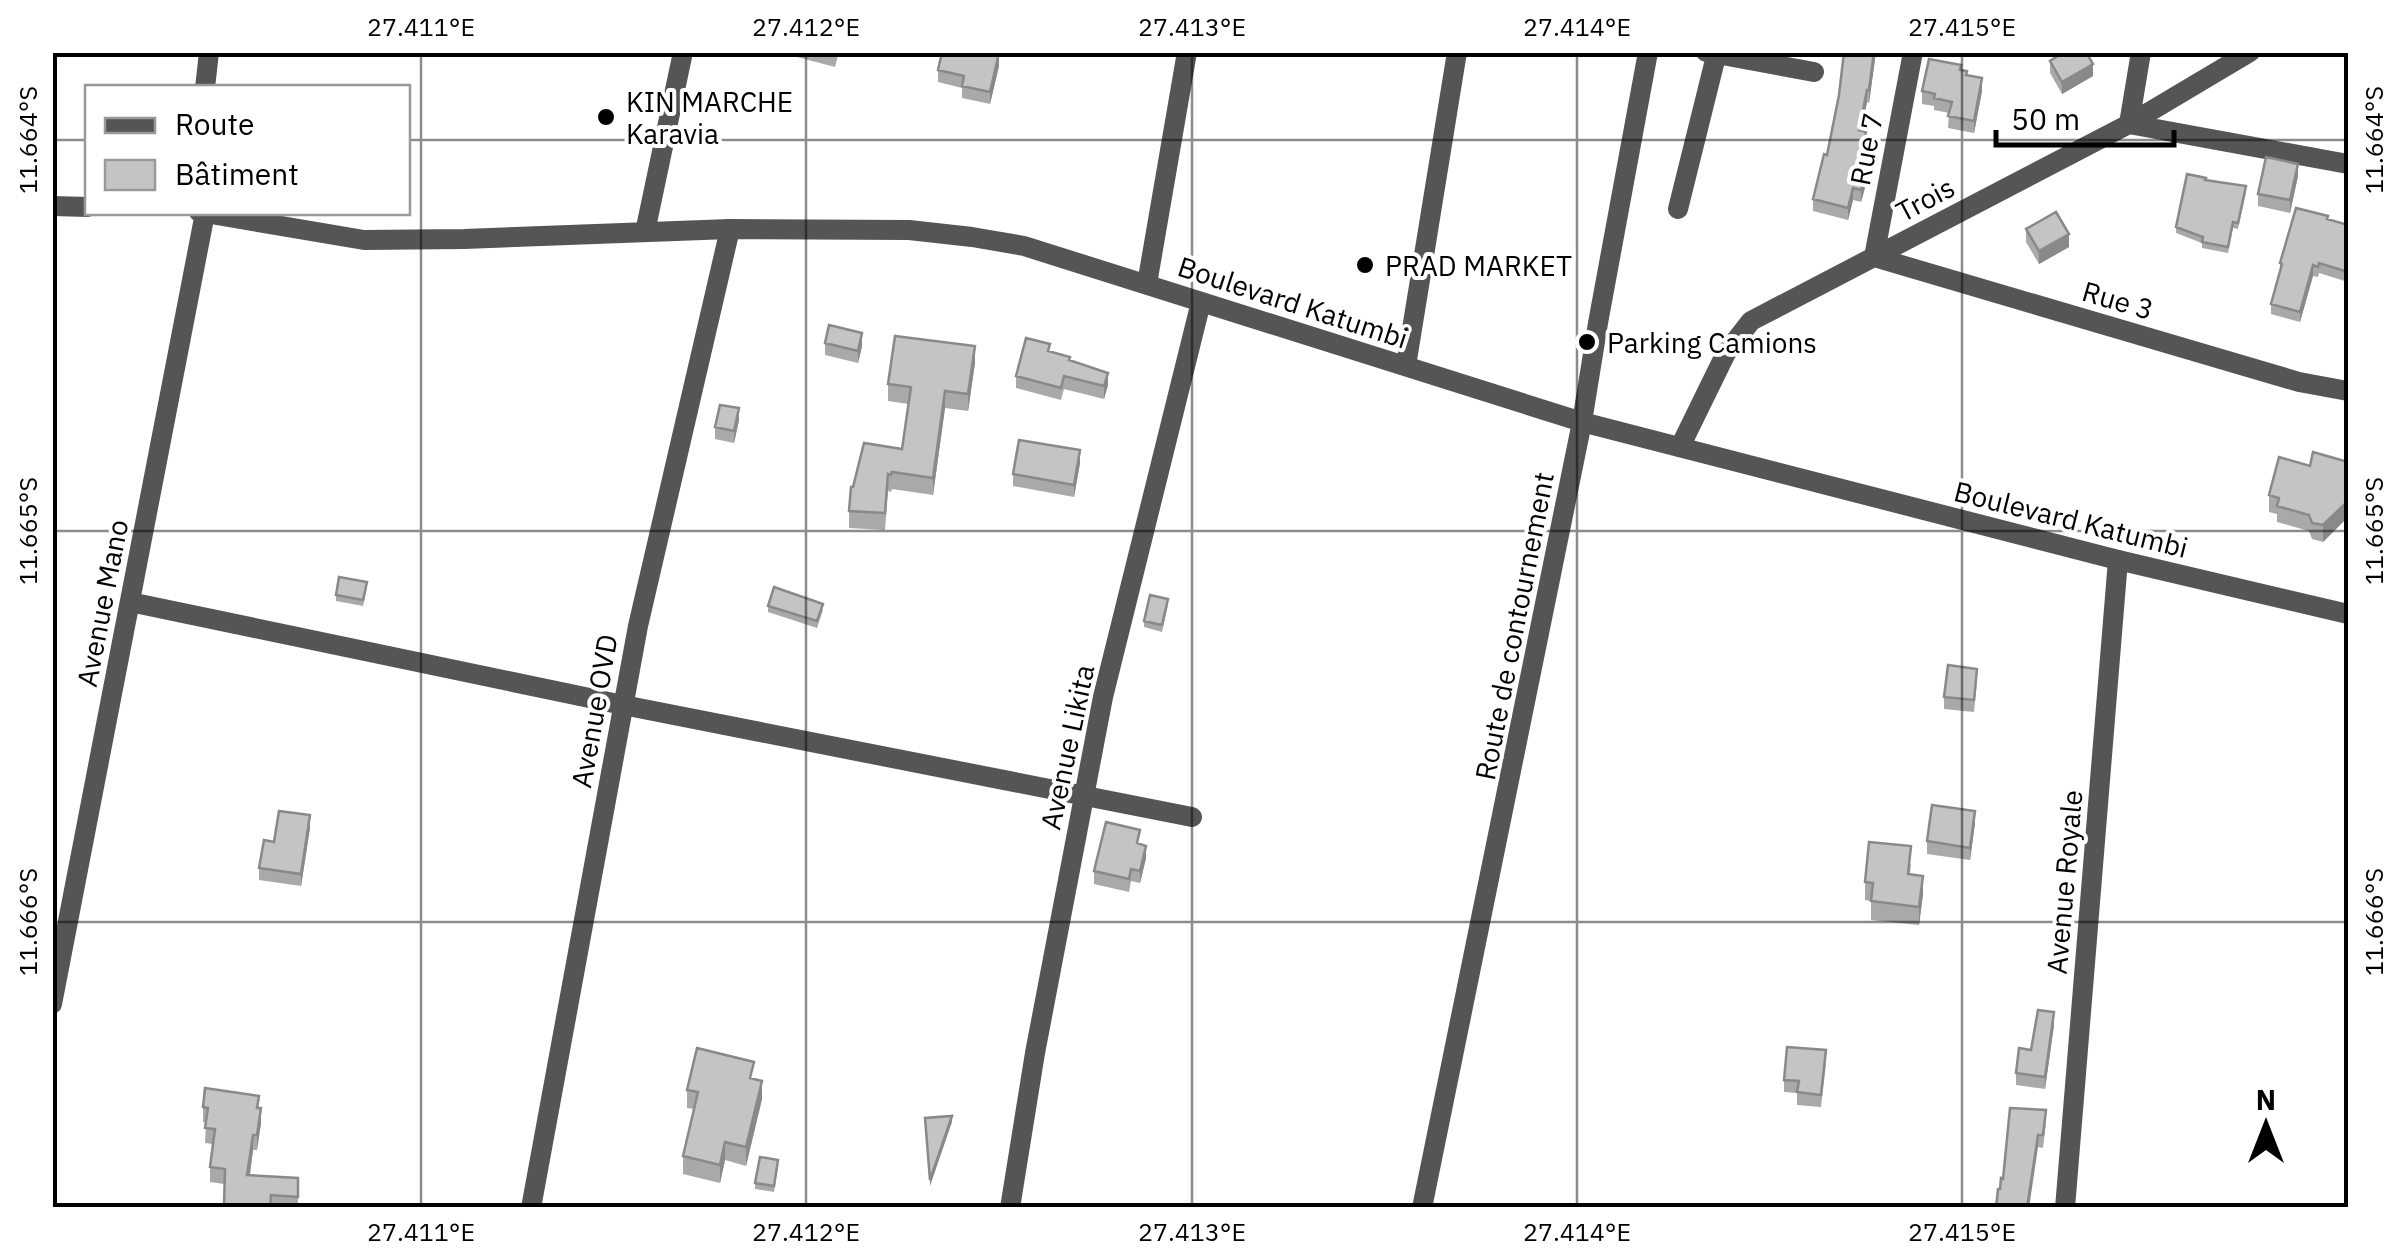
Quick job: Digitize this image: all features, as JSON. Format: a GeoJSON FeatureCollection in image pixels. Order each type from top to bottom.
{"type":"FeatureCollection","features":[{"type":"Feature","properties":{"kind":"street"},"geometry":{"type":"LineString","coordinates":[[205,85],[209,52]]}},
{"type":"Feature","properties":{"kind":"street"},"geometry":{"type":"LineString","coordinates":[[645,232],[683,52]]}},
{"type":"Feature","properties":{"kind":"street"},"geometry":{"type":"LineString","coordinates":[[1147,284],[1187,52]]}},
{"type":"Feature","properties":{"kind":"street"},"geometry":{"type":"LineString","coordinates":[[1406,366],[1457,52]]}},
{"type":"Feature","properties":{"kind":"street","name":"Route de contournement"},"geometry":{"type":"LineString","coordinates":[[1422,1208],[1582,422],[1648,52]]}},
{"type":"Feature","properties":{"kind":"street","name":"Rue 7"},"geometry":{"type":"LineString","coordinates":[[1874,256],[1913,52]]}},
{"type":"Feature","properties":{"kind":"street"},"geometry":{"type":"LineString","coordinates":[[2141,52],[2129,124],[2348,164]]}},
{"type":"Feature","properties":{"kind":"street","name":"Trois"},"geometry":{"type":"LineString","coordinates":[[1680,447],[1726,353],[1751,321],[2129,124],[2250,52]]}},
{"type":"Feature","properties":{"kind":"street"},"geometry":{"type":"LineString","coordinates":[[1678,209],[1713,53],[1814,72]]}},
{"type":"Feature","properties":{"kind":"street"},"geometry":{"type":"LineString","coordinates":[[52,206],[85,207]]}},
{"type":"Feature","properties":{"kind":"street","name":"Avenue Mano"},"geometry":{"type":"LineString","coordinates":[[52,1004],[202,215]]}},
{"type":"Feature","properties":{"kind":"street","name":"Boulevard Katumbi"},"geometry":{"type":"LineString","coordinates":[[214,215],[364,240],[730,229],[909,230],[1038,249],[1582,422],[2118,560],[2348,614]]}},
{"type":"Feature","properties":{"kind":"street","name":"Avenue OVD"},"geometry":{"type":"LineString","coordinates":[[531,1208],[638,626],[730,229]]}},
{"type":"Feature","properties":{"kind":"street","name":"Rue 3"},"geometry":{"type":"LineString","coordinates":[[1874,256],[2299,382],[2348,391]]}},
{"type":"Feature","properties":{"kind":"street","name":"Avenue Likita"},"geometry":{"type":"LineString","coordinates":[[1010,1208],[1035,1052],[1103,697],[1201,302]]}},
{"type":"Feature","properties":{"kind":"street","name":"Avenue Royale"},"geometry":{"type":"LineString","coordinates":[[2065,1208],[2118,560]]}},
{"type":"Feature","properties":{"kind":"street"},"geometry":{"type":"LineString","coordinates":[[130,602],[623,705],[1192,817]]}},
{"type":"Feature","properties":{"kind":"building"},"geometry":{"type":"Polygon","coordinates":[[[942,52],[999,53],[990,92],[962,86],[964,76],[938,70],[942,52]]]}},
{"type":"Feature","properties":{"kind":"building"},"geometry":{"type":"Polygon","coordinates":[[[1844,52],[1874,52],[1859,130],[1866,132],[1860,163],[1868,165],[1861,190],[1853,188],[1848,208],[1813,199],[1824,154],[1827,155],[1844,52]]]}},
{"type":"Feature","properties":{"kind":"building"},"geometry":{"type":"Polygon","coordinates":[[[2064,52],[2086,52],[2093,64],[2062,82],[2050,61],[2064,52]]]}},
{"type":"Feature","properties":{"kind":"building"},"geometry":{"type":"Polygon","coordinates":[[[1929,59],[1961,65],[1960,70],[1967,71],[1966,75],[1982,78],[1974,121],[1948,116],[1952,102],[1922,91],[1929,59]]]}},
{"type":"Feature","properties":{"kind":"building"},"geometry":{"type":"Polygon","coordinates":[[[2266,157],[2298,164],[2290,200],[2258,194],[2266,157]]]}},
{"type":"Feature","properties":{"kind":"building"},"geometry":{"type":"Polygon","coordinates":[[[2187,174],[2246,186],[2228,247],[2202,242],[2203,237],[2176,227],[2187,174]]]}},
{"type":"Feature","properties":{"kind":"building"},"geometry":{"type":"Polygon","coordinates":[[[2296,208],[2348,225],[2348,272],[2319,263],[2318,267],[2313,265],[2300,312],[2271,304],[2296,208]]]}},
{"type":"Feature","properties":{"kind":"building"},"geometry":{"type":"Polygon","coordinates":[[[2056,212],[2069,234],[2039,251],[2026,229],[2056,212]]]}},
{"type":"Feature","properties":{"kind":"building"},"geometry":{"type":"Polygon","coordinates":[[[829,325],[862,333],[858,351],[825,343],[829,325]]]}},
{"type":"Feature","properties":{"kind":"building"},"geometry":{"type":"Polygon","coordinates":[[[895,336],[975,346],[968,394],[945,391],[933,478],[892,472],[888,474],[885,513],[849,511],[851,487],[864,443],[902,449],[911,387],[888,384],[895,336]]]}},
{"type":"Feature","properties":{"kind":"building"},"geometry":{"type":"Polygon","coordinates":[[[1026,338],[1050,344],[1048,351],[1108,373],[1104,386],[1064,376],[1061,388],[1016,376],[1026,338]]]}},
{"type":"Feature","properties":{"kind":"building"},"geometry":{"type":"Polygon","coordinates":[[[720,405],[739,408],[734,431],[715,427],[720,405]]]}},
{"type":"Feature","properties":{"kind":"building"},"geometry":{"type":"Polygon","coordinates":[[[1019,440],[1080,450],[1074,485],[1013,474],[1019,440]]]}},
{"type":"Feature","properties":{"kind":"building"},"geometry":{"type":"Polygon","coordinates":[[[2313,452],[2348,462],[2348,501],[2323,525],[2312,523],[2309,515],[2277,506],[2279,498],[2269,495],[2279,457],[2310,466],[2313,452]]]}},
{"type":"Feature","properties":{"kind":"building"},"geometry":{"type":"Polygon","coordinates":[[[339,577],[367,582],[363,600],[336,595],[339,577]]]}},
{"type":"Feature","properties":{"kind":"building"},"geometry":{"type":"Polygon","coordinates":[[[774,587],[823,604],[817,621],[768,606],[774,587]]]}},
{"type":"Feature","properties":{"kind":"building"},"geometry":{"type":"Polygon","coordinates":[[[1150,595],[1168,599],[1162,625],[1144,621],[1150,595]]]}},
{"type":"Feature","properties":{"kind":"building"},"geometry":{"type":"Polygon","coordinates":[[[1948,665],[1977,669],[1974,700],[1944,697],[1948,665]]]}},
{"type":"Feature","properties":{"kind":"building"},"geometry":{"type":"Polygon","coordinates":[[[1932,805],[1975,811],[1970,848],[1927,841],[1932,805]]]}},
{"type":"Feature","properties":{"kind":"building"},"geometry":{"type":"Polygon","coordinates":[[[279,811],[310,815],[301,874],[259,868],[264,840],[274,842],[279,811]]]}},
{"type":"Feature","properties":{"kind":"building"},"geometry":{"type":"Polygon","coordinates":[[[1106,822],[1140,830],[1137,843],[1146,846],[1140,871],[1131,869],[1129,879],[1094,871],[1106,822]]]}},
{"type":"Feature","properties":{"kind":"building"},"geometry":{"type":"Polygon","coordinates":[[[1869,842],[1911,846],[1908,874],[1923,876],[1919,907],[1871,901],[1873,883],[1865,882],[1869,842]]]}},
{"type":"Feature","properties":{"kind":"building"},"geometry":{"type":"Polygon","coordinates":[[[2038,1010],[2054,1012],[2045,1077],[2016,1073],[2019,1048],[2031,1050],[2038,1010]]]}},
{"type":"Feature","properties":{"kind":"building"},"geometry":{"type":"Polygon","coordinates":[[[1787,1047],[1826,1050],[1821,1095],[1797,1092],[1799,1081],[1784,1080],[1787,1047]]]}},
{"type":"Feature","properties":{"kind":"building"},"geometry":{"type":"Polygon","coordinates":[[[697,1048],[754,1062],[750,1078],[762,1081],[746,1147],[725,1142],[720,1165],[683,1156],[698,1092],[687,1090],[697,1048]]]}},
{"type":"Feature","properties":{"kind":"building"},"geometry":{"type":"Polygon","coordinates":[[[205,1088],[259,1096],[257,1135],[253,1135],[247,1175],[298,1178],[298,1197],[271,1195],[270,1208],[224,1205],[225,1169],[210,1167],[215,1129],[205,1128],[205,1088]]]}},
{"type":"Feature","properties":{"kind":"building"},"geometry":{"type":"Polygon","coordinates":[[[2010,1108],[2046,1110],[2043,1135],[2038,1135],[2027,1208],[1996,1208],[2010,1108]]]}},
{"type":"Feature","properties":{"kind":"building"},"geometry":{"type":"Polygon","coordinates":[[[952,1116],[930,1180],[925,1118],[952,1116]]]}},
{"type":"Feature","properties":{"kind":"building"},"geometry":{"type":"Polygon","coordinates":[[[760,1157],[778,1160],[774,1186],[755,1183],[760,1157]]]}},
{"type":"Feature","properties":{"kind":"place","name":"KIN MARCHE Karavia"},"geometry":{"type":"Point","coordinates":[606,117]}},
{"type":"Feature","properties":{"kind":"place","name":"PRAD MARKET"},"geometry":{"type":"Point","coordinates":[1365,265]}},
{"type":"Feature","properties":{"kind":"place","name":"Parking Camions"},"geometry":{"type":"Point","coordinates":[1587,342]}}]}
